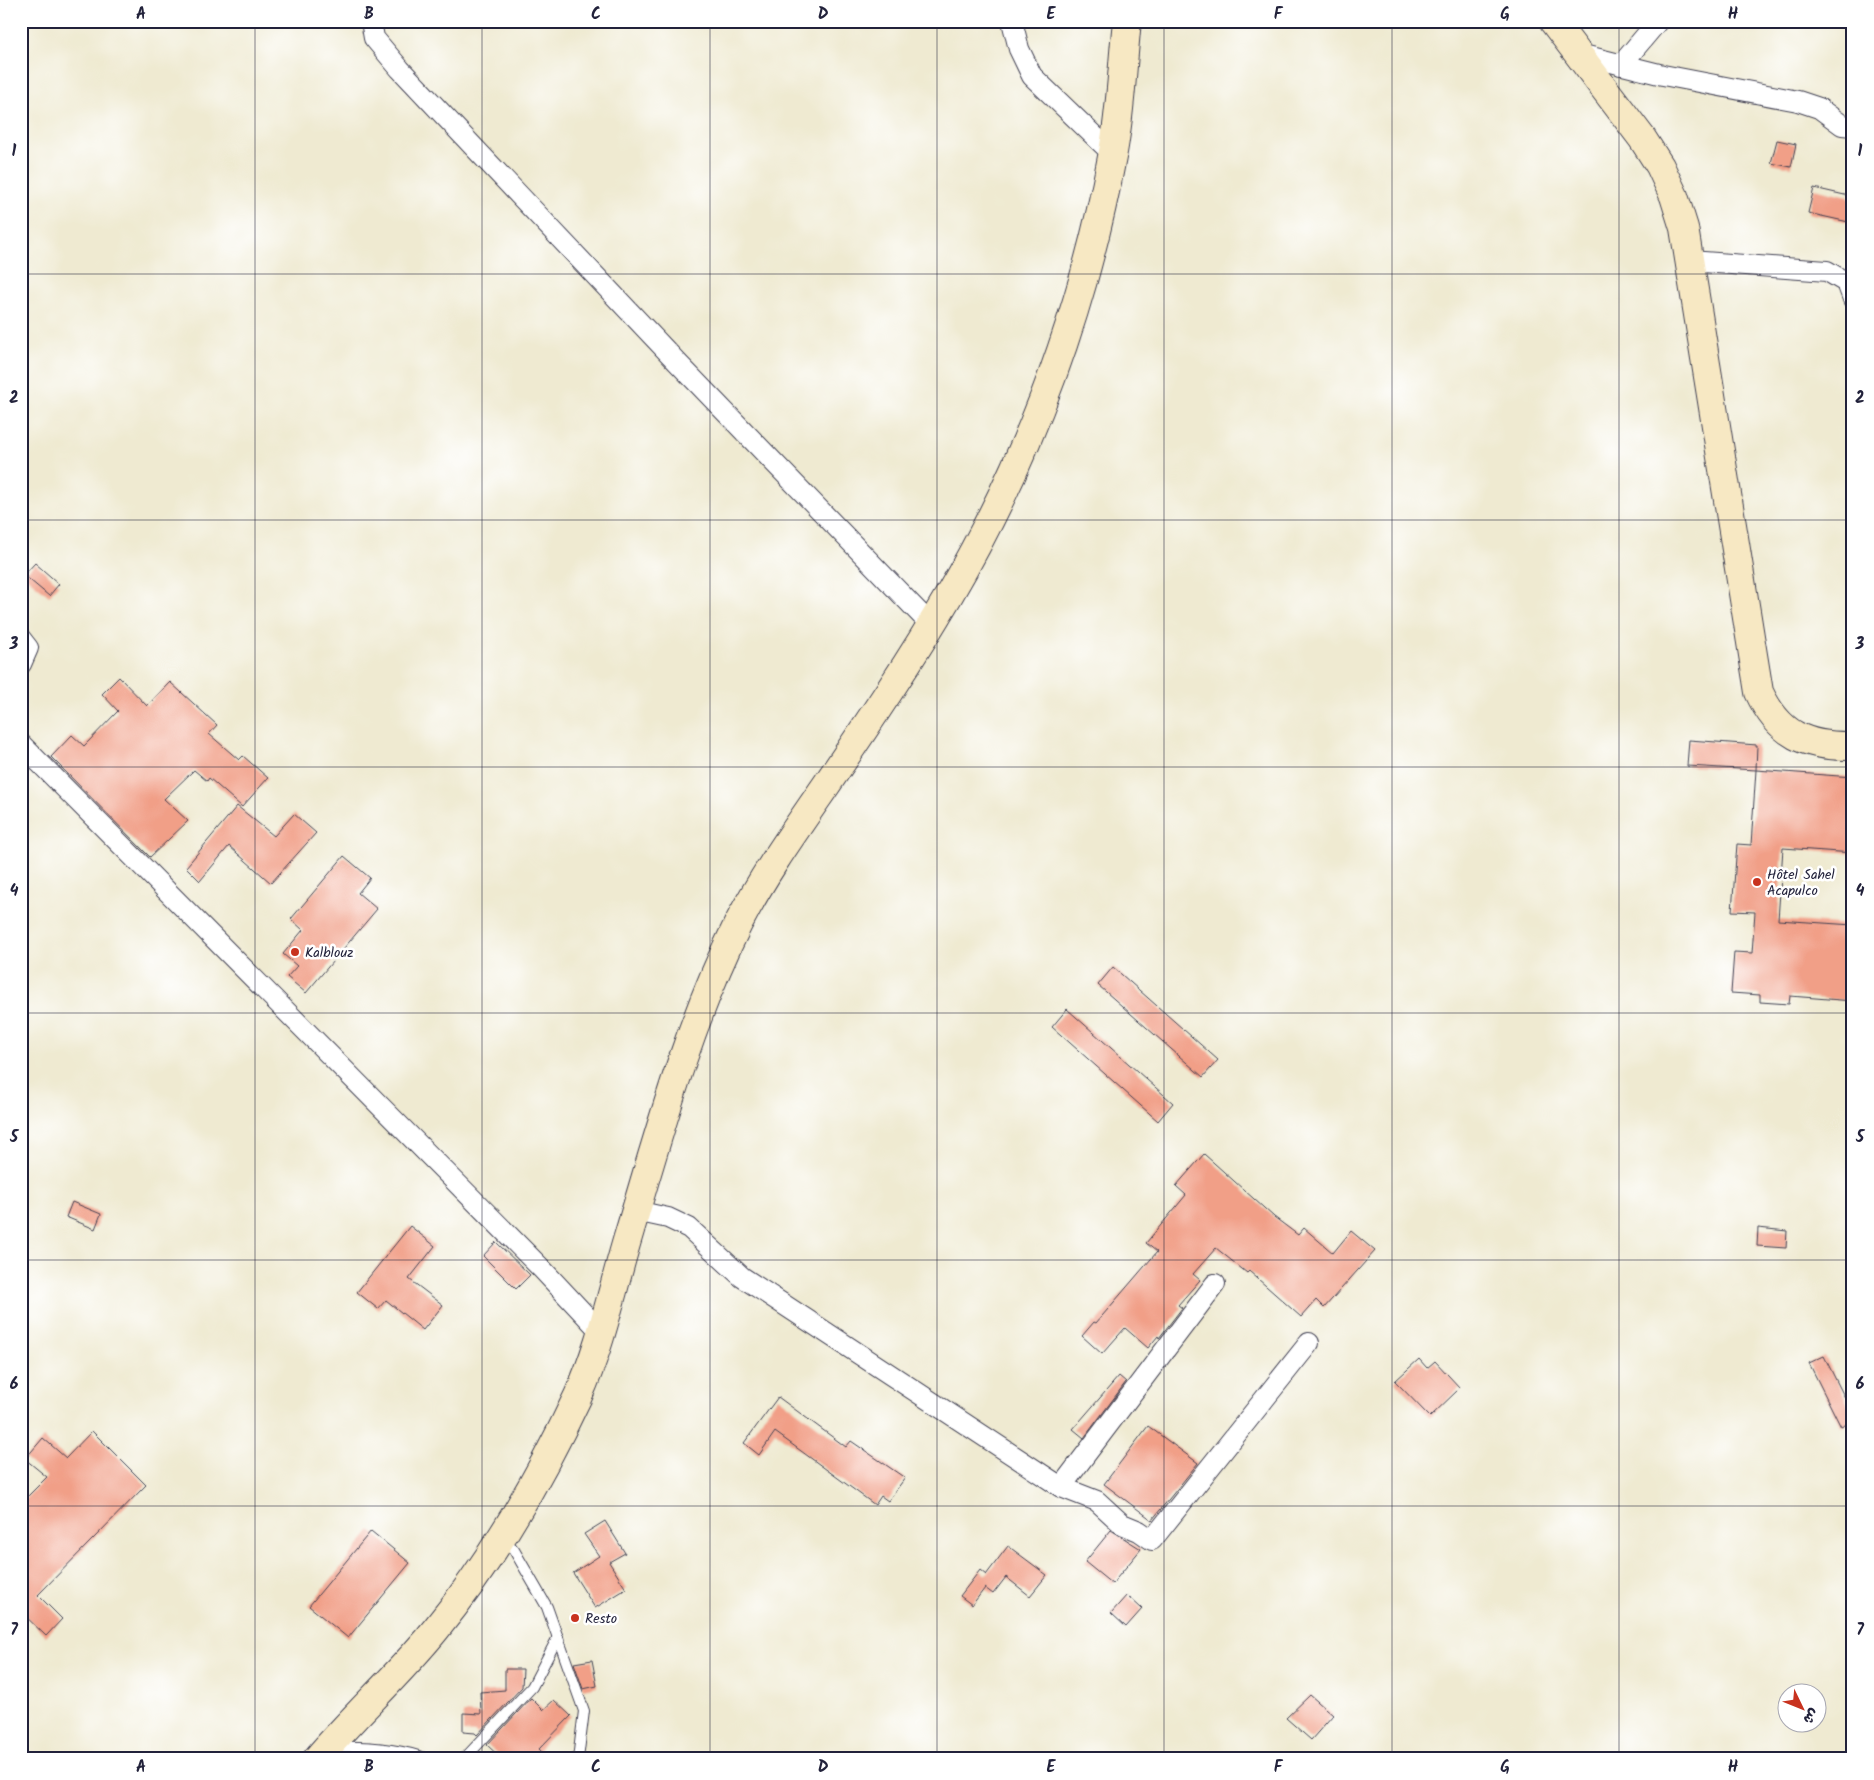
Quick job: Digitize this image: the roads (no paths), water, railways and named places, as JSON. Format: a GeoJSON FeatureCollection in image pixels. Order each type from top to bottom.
{"type":"FeatureCollection","features":[{"type":"Feature","properties":{"kind":"main road"},"geometry":{"type":"LineString","coordinates":[[322,1753],[434,1632],[481,1571],[503,1538],[579,1393],[601,1332],[684,1053],[708,988],[740,920],[784,846],[931,624],[984,532],[1014,470],[1056,368],[1091,250],[1113,154],[1127,21]]}},
{"type":"Feature","properties":{"kind":"main road"},"geometry":{"type":"LineString","coordinates":[[1554,21],[1580,54],[1660,166],[1674,196],[1684,228],[1759,692],[1766,708],[1776,721],[1790,733],[1805,741],[1822,746],[1853,746]]}},
{"type":"Feature","properties":{"kind":"street"},"geometry":{"type":"LineString","coordinates":[[371,21],[374,38],[400,69],[677,362],[931,624]]}},
{"type":"Feature","properties":{"kind":"street"},"geometry":{"type":"LineString","coordinates":[[1012,21],[1019,49],[1032,76],[1113,154]]}},
{"type":"Feature","properties":{"kind":"street"},"geometry":{"type":"LineString","coordinates":[[1621,65],[1658,21]]}},
{"type":"Feature","properties":{"kind":"street"},"geometry":{"type":"LineString","coordinates":[[1580,54],[1663,75],[1798,101],[1819,108],[1842,125],[1853,126]]}},
{"type":"Feature","properties":{"kind":"street"},"geometry":{"type":"LineString","coordinates":[[1690,262],[1826,271],[1847,283],[1853,299]]}},
{"type":"Feature","properties":{"kind":"street"},"geometry":{"type":"LineString","coordinates":[[21,638],[28,648],[21,664]]}},
{"type":"Feature","properties":{"kind":"street"},"geometry":{"type":"LineString","coordinates":[[21,744],[528,1255],[601,1332]]}},
{"type":"Feature","properties":{"kind":"street"},"geometry":{"type":"LineString","coordinates":[[636,1211],[668,1218],[689,1228],[742,1277],[1061,1487],[1097,1501],[1122,1524],[1139,1531],[1152,1540],[1309,1343]]}},
{"type":"Feature","properties":{"kind":"street"},"geometry":{"type":"LineString","coordinates":[[1061,1487],[1215,1284]]}},
{"type":"Feature","properties":{"kind":"lane"},"geometry":{"type":"LineString","coordinates":[[503,1538],[514,1550],[547,1607],[584,1712],[578,1759]]}},
{"type":"Feature","properties":{"kind":"lane"},"geometry":{"type":"LineString","coordinates":[[464,1759],[532,1687],[558,1637]]}},
{"type":"Feature","properties":{"kind":"lane"},"geometry":{"type":"LineString","coordinates":[[322,1753],[361,1746],[414,1754],[427,1759]]}},
{"type":"Feature","properties":{"kind":"place","name":"Hôtel Sahel Acapulco"},"geometry":{"type":"Point","coordinates":[1757,882]}},
{"type":"Feature","properties":{"kind":"place","name":"Kalblouz"},"geometry":{"type":"Point","coordinates":[295,952]}},
{"type":"Feature","properties":{"kind":"place","name":"Resto"},"geometry":{"type":"Point","coordinates":[575,1618]}}]}
